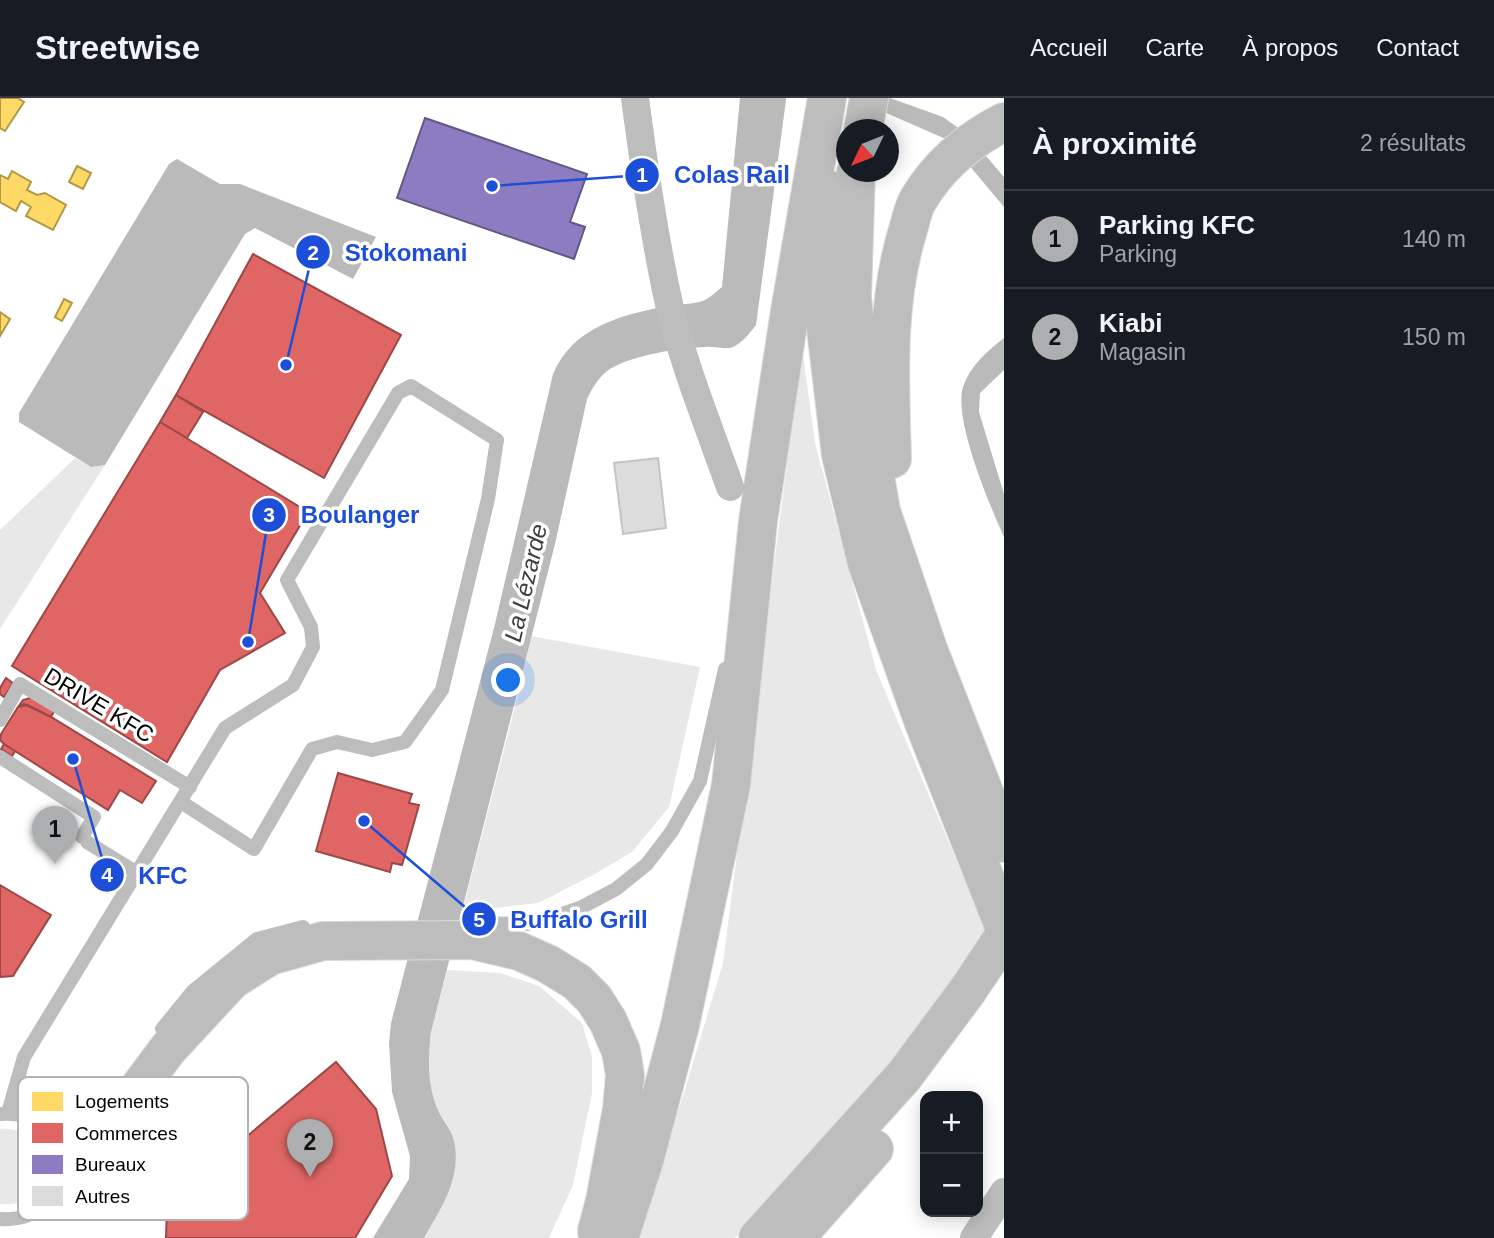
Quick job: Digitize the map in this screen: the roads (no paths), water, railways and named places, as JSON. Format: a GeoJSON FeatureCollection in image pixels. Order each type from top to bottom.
{"type":"FeatureCollection","features":[{"type":"Feature","properties":{"kind":"highway"},"geometry":{"type":"LineString","coordinates":[[619,1238],[644,1161],[680,1025],[731,785],[758,521],[790,311],[852,107]]}},
{"type":"Feature","properties":{"kind":"highway"},"geometry":{"type":"LineString","coordinates":[[852,107],[825,285],[824,313],[841,455],[867,563],[924,723],[1004,926]]}},
{"type":"Feature","properties":{"kind":"highway"},"geometry":{"type":"LineString","coordinates":[[929,649],[892,470],[890,336],[900,256],[917,201],[946,163],[992,128]]}},
{"type":"Feature","properties":{"kind":"highway"},"geometry":{"type":"LineString","coordinates":[[856,182],[852,297],[863,406],[881,511],[929,649],[1004,843]]}},
{"type":"Feature","properties":{"kind":"highway"},"geometry":{"type":"LineString","coordinates":[[147,1077],[168,1049],[232,980],[270,956],[323,941],[393,941],[465,929],[548,964],[577,982],[594,999],[608,1021],[621,1051],[625,1075],[622,1109],[605,1201],[595,1238]]}},
{"type":"Feature","properties":{"kind":"highway"},"geometry":{"type":"LineString","coordinates":[[758,1238],[904,1076],[1004,936]]}},
{"type":"Feature","properties":{"kind":"highway"},"geometry":{"type":"LineString","coordinates":[[795,1238],[912,1107],[987,1009],[1004,982]]}},
{"type":"Feature","properties":{"kind":"street"},"geometry":{"type":"LineString","coordinates":[[635,98],[646,180],[669,304],[683,355],[730,487]]}},
{"type":"Feature","properties":{"kind":"street"},"geometry":{"type":"LineString","coordinates":[[974,1238],[1004,1192]]}},
{"type":"Feature","properties":{"kind":"lane"},"geometry":{"type":"LineString","coordinates":[[4,1114],[24,1058],[225,728],[293,685],[313,647],[311,627],[287,580],[398,393],[411,386],[497,440],[488,499],[442,690],[405,742],[372,750],[337,742],[312,749],[254,849],[180,802]]}},
{"type":"Feature","properties":{"kind":"lane"},"geometry":{"type":"LineString","coordinates":[[465,929],[533,924],[582,907],[615,889],[647,864],[672,831],[700,781],[758,521]]}},
{"type":"Feature","properties":{"kind":"lane","name":"DRIVE KFC"},"geometry":{"type":"LineString","coordinates":[[0,720],[20,684],[190,787]]}},
{"type":"Feature","properties":{"kind":"lane"},"geometry":{"type":"LineString","coordinates":[[0,757],[94,817],[85,839],[136,873]]}},
{"type":"Feature","properties":{"kind":"lane"},"geometry":{"type":"LineString","coordinates":[[149,1046],[193,991],[257,939],[312,925]]}},
{"type":"Feature","properties":{"kind":"lane"},"geometry":{"type":"LineString","coordinates":[[0,1219],[18,1219]]}},
{"type":"Feature","properties":{"kind":"water","name":"La Lézarde"},"geometry":{"type":"Polygon","coordinates":[[[740,98],[786,98],[756,325],[733,347],[670,351],[620,364],[603,375],[587,399],[555,544],[431,1032],[430,1080],[437,1108],[454,1141],[456,1155],[453,1180],[424,1238],[373,1238],[409,1179],[410,1156],[392,1092],[389,1043],[391,1023],[495,624],[553,374],[562,357],[574,344],[603,324],[637,313],[701,301],[722,287],[740,98]]]}},
{"type":"Feature","properties":{"kind":"water"},"geometry":{"type":"Polygon","coordinates":[[[852,98],[890,98],[943,117],[968,135],[1004,177],[1004,207],[948,140],[852,98]]]}},
{"type":"Feature","properties":{"kind":"water"},"geometry":{"type":"Polygon","coordinates":[[[177,159],[220,184],[240,184],[376,237],[353,279],[255,228],[245,234],[105,465],[91,467],[19,422],[19,413],[169,164],[177,159]]]}},
{"type":"Feature","properties":{"kind":"water"},"geometry":{"type":"Polygon","coordinates":[[[1004,338],[1004,370],[980,393],[979,412],[1004,494],[1004,537],[974,462],[961,401],[963,387],[970,372],[985,354],[1004,338]]]}},
{"type":"Feature","properties":{"kind":"place","name":"Colas Rail"},"geometry":{"type":"Point","coordinates":[492,186]}},
{"type":"Feature","properties":{"kind":"place","name":"Stokomani"},"geometry":{"type":"Point","coordinates":[286,365]}},
{"type":"Feature","properties":{"kind":"place","name":"Boulanger"},"geometry":{"type":"Point","coordinates":[248,642]}},
{"type":"Feature","properties":{"kind":"place","name":"KFC"},"geometry":{"type":"Point","coordinates":[73,759]}},
{"type":"Feature","properties":{"kind":"place","name":"Buffalo Grill"},"geometry":{"type":"Point","coordinates":[364,821]}},
{"type":"Feature","properties":{"kind":"place","name":"Parking KFC"},"geometry":{"type":"Point","coordinates":[55,864]}},
{"type":"Feature","properties":{"kind":"place","name":"Kiabi"},"geometry":{"type":"Point","coordinates":[310,1177]}}]}
